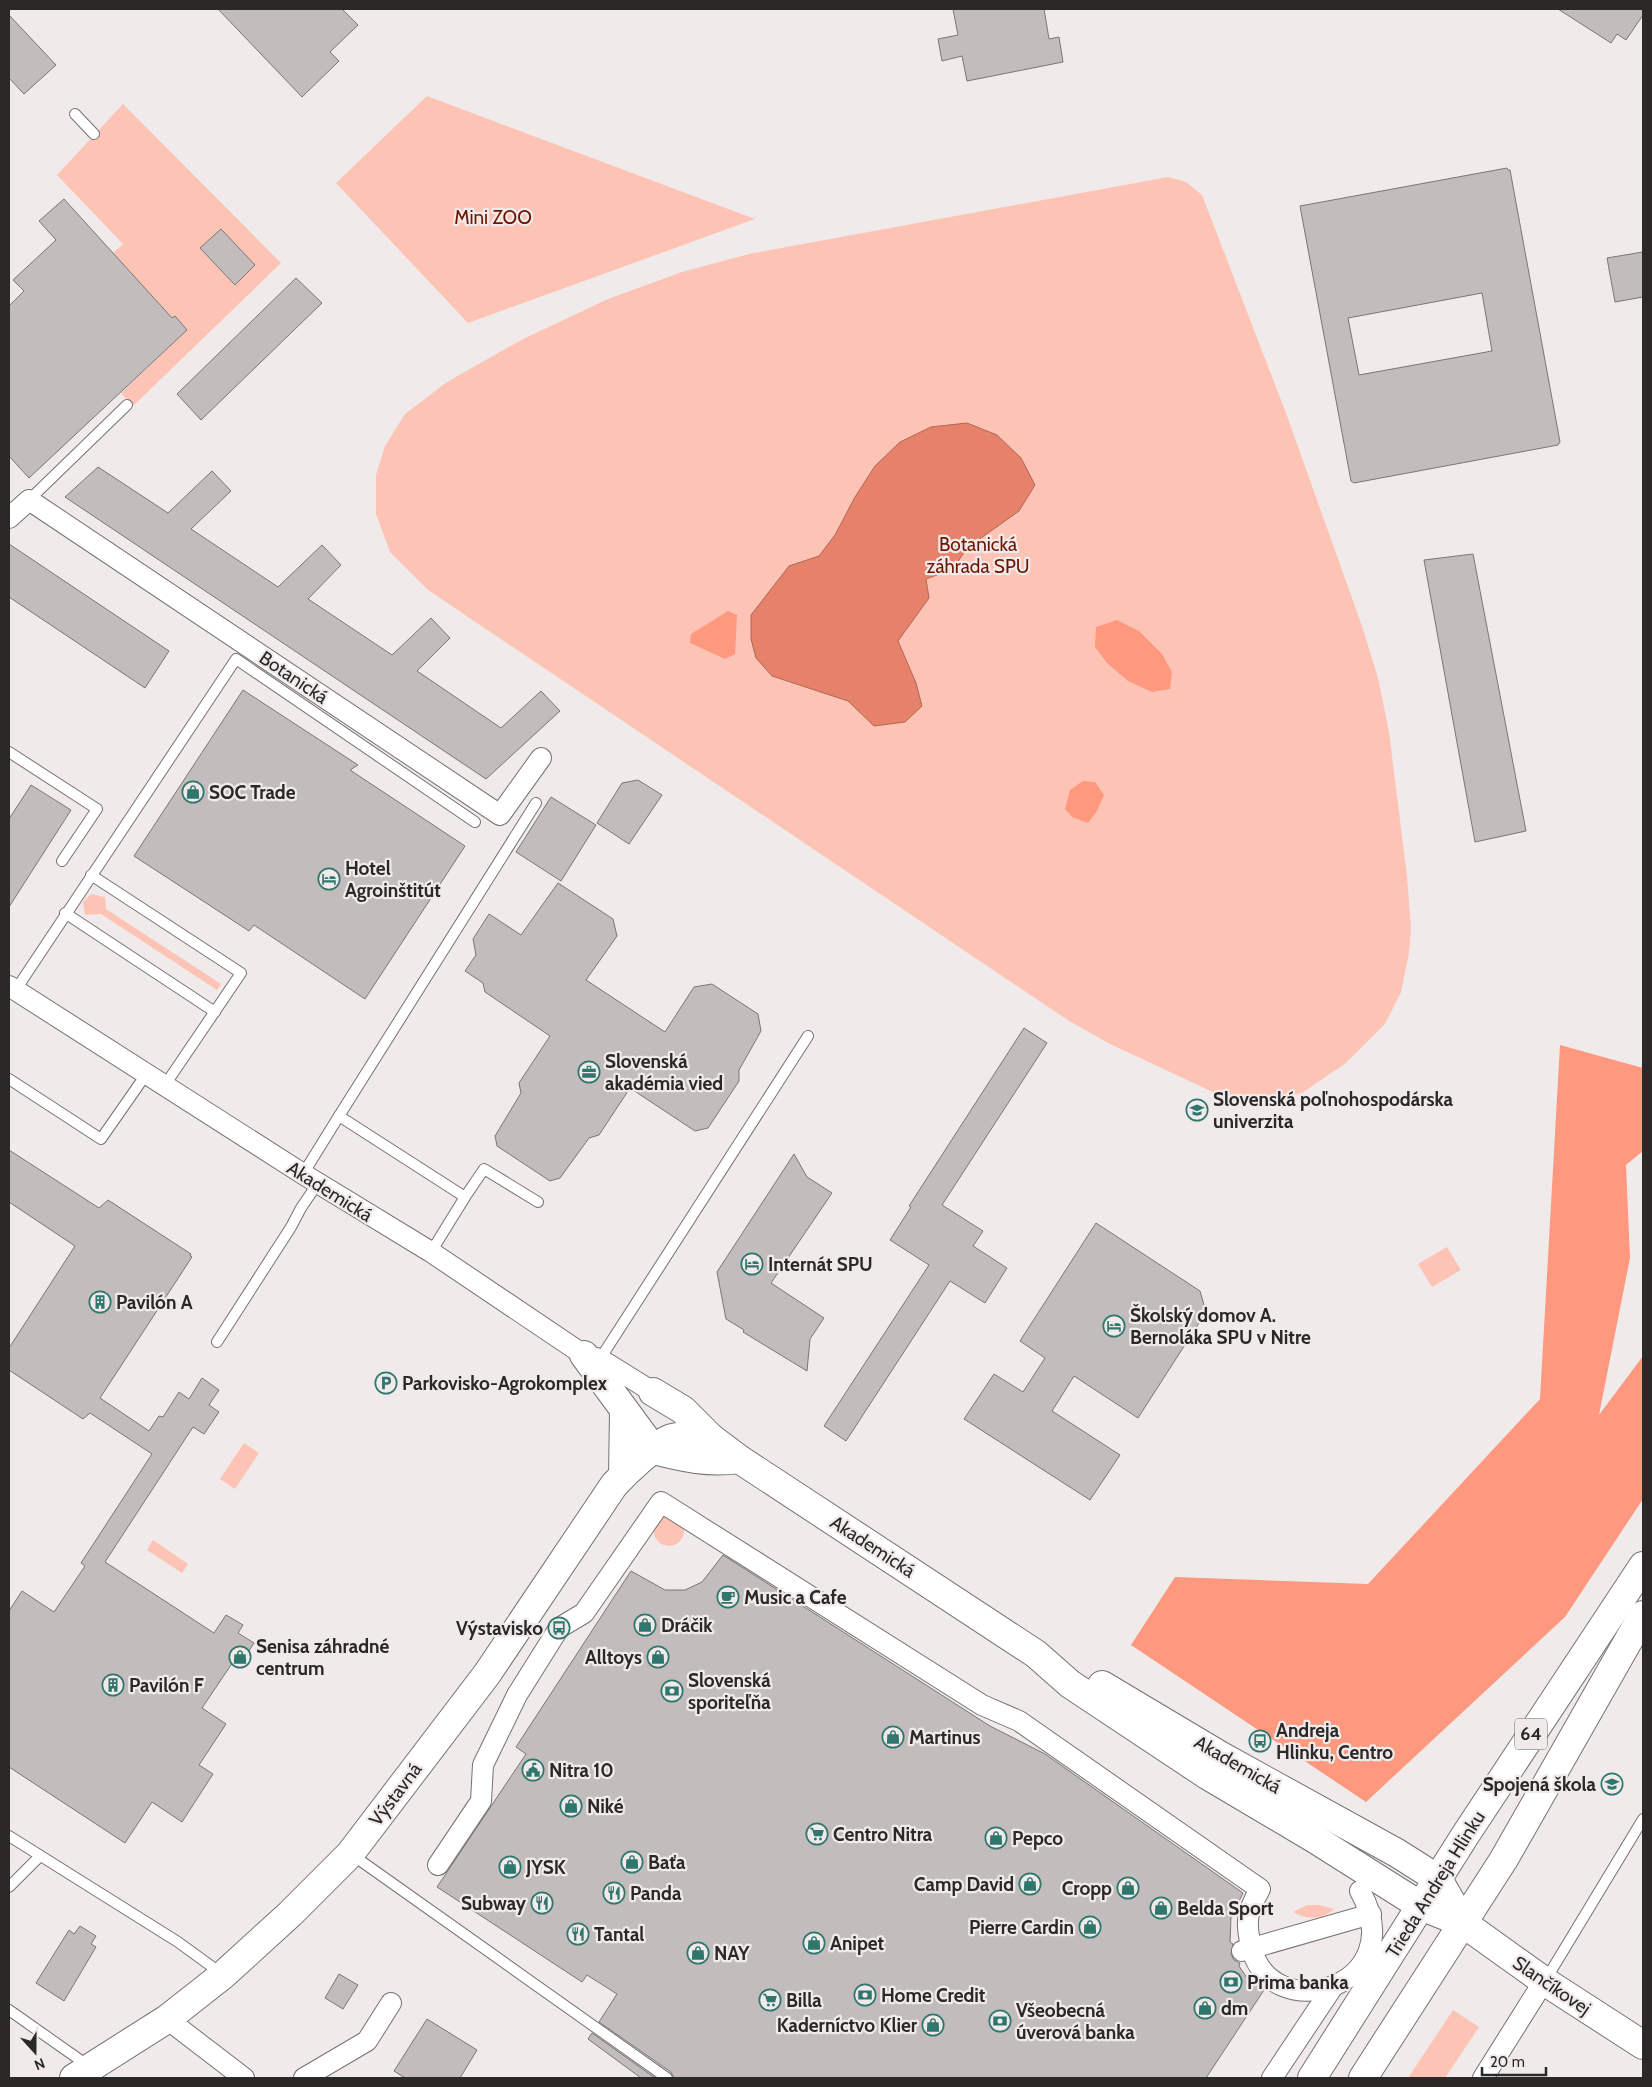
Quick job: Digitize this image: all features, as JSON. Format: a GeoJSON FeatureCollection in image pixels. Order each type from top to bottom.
{"type":"FeatureCollection","features":[{"type":"Feature","properties":{"kind":"street"},"geometry":{"type":"LineString","coordinates":[[9,518],[29,500]]}},
{"type":"Feature","properties":{"kind":"street","name":"Botanická"},"geometry":{"type":"LineString","coordinates":[[29,500],[500,815],[541,758]]}},
{"type":"Feature","properties":{"kind":"street","name":"Akademická"},"geometry":{"type":"LineString","coordinates":[[12,988],[311,1179],[431,1252],[592,1357],[683,1410],[711,1438],[740,1459],[1036,1654],[1070,1684],[1207,1775],[1315,1839],[1421,1906],[1463,1923]]}},
{"type":"Feature","properties":{"kind":"street"},"geometry":{"type":"LineString","coordinates":[[592,1357],[624,1412],[654,1450],[694,1460],[718,1462],[740,1459]]}},
{"type":"Feature","properties":{"kind":"street"},"geometry":{"type":"LineString","coordinates":[[653,1392],[657,1418],[654,1450]]}},
{"type":"Feature","properties":{"kind":"street"},"geometry":{"type":"LineString","coordinates":[[623,1475],[624,1412]]}},
{"type":"Feature","properties":{"kind":"street","name":"Výstavná"},"geometry":{"type":"LineString","coordinates":[[82,2073],[167,2019],[223,1975],[290,1914],[350,1854],[487,1674],[606,1495],[623,1475],[671,1439],[698,1436],[711,1438]]}},
{"type":"Feature","properties":{"kind":"street"},"geometry":{"type":"LineString","coordinates":[[438,1865],[481,1801],[483,1765],[517,1695],[559,1628],[584,1613],[661,1502],[982,1705],[1019,1721],[1260,1889],[1250,1906],[1246,1925],[1247,1949],[1254,1960],[1276,1983],[1298,1991],[1332,1988],[1351,1977],[1366,1958],[1372,1939],[1371,1914],[1360,1890]]}},
{"type":"Feature","properties":{"kind":"street","name":"Trieda Andreja Hlinku"},"geometry":{"type":"LineString","coordinates":[[1312,2078],[1438,1879],[1643,1566]]}},
{"type":"Feature","properties":{"kind":"street","name":"64"},"geometry":{"type":"LineString","coordinates":[[1363,2078],[1504,1858],[1643,1615]]}},
{"type":"Feature","properties":{"kind":"street","name":"Akademická"},"geometry":{"type":"LineString","coordinates":[[1036,1654],[1070,1665],[1221,1756],[1397,1853],[1438,1879]]}},
{"type":"Feature","properties":{"kind":"street"},"geometry":{"type":"LineString","coordinates":[[1438,1879],[1463,1923]]}},
{"type":"Feature","properties":{"kind":"street"},"geometry":{"type":"LineString","coordinates":[[1247,1949],[1371,1914]]}},
{"type":"Feature","properties":{"kind":"street","name":"Slančíkovej"},"geometry":{"type":"LineString","coordinates":[[1463,1923],[1544,1982],[1643,2045]]}},
{"type":"Feature","properties":{"kind":"street"},"geometry":{"type":"LineString","coordinates":[[1483,2078],[1544,1982]]}},
{"type":"Feature","properties":{"kind":"street"},"geometry":{"type":"LineString","coordinates":[[1272,2078],[1332,1988]]}},
{"type":"Feature","properties":{"kind":"street"},"geometry":{"type":"LineString","coordinates":[[304,2078],[367,2041],[391,2003]]}},
{"type":"Feature","properties":{"kind":"street"},"geometry":{"type":"LineString","coordinates":[[167,2019],[244,2078]]}},
{"type":"Feature","properties":{"kind":"lane"},"geometry":{"type":"LineString","coordinates":[[75,114],[94,134]]}},
{"type":"Feature","properties":{"kind":"lane"},"geometry":{"type":"LineString","coordinates":[[29,500],[127,405]]}},
{"type":"Feature","properties":{"kind":"lane"},"geometry":{"type":"LineString","coordinates":[[12,988],[91,875],[236,659],[476,822]]}},
{"type":"Feature","properties":{"kind":"lane"},"geometry":{"type":"LineString","coordinates":[[9,752],[97,809],[62,861]]}},
{"type":"Feature","properties":{"kind":"lane"},"geometry":{"type":"LineString","coordinates":[[217,1342],[291,1227],[338,1116],[536,803]]}},
{"type":"Feature","properties":{"kind":"lane"},"geometry":{"type":"LineString","coordinates":[[91,875],[241,973],[165,1085]]}},
{"type":"Feature","properties":{"kind":"lane"},"geometry":{"type":"LineString","coordinates":[[65,913],[215,1012]]}},
{"type":"Feature","properties":{"kind":"lane"},"geometry":{"type":"LineString","coordinates":[[592,1357],[808,1036]]}},
{"type":"Feature","properties":{"kind":"lane"},"geometry":{"type":"LineString","coordinates":[[9,1079],[101,1139],[147,1073]]}},
{"type":"Feature","properties":{"kind":"lane"},"geometry":{"type":"LineString","coordinates":[[338,1116],[466,1197]]}},
{"type":"Feature","properties":{"kind":"lane"},"geometry":{"type":"LineString","coordinates":[[431,1252],[484,1169],[538,1202]]}},
{"type":"Feature","properties":{"kind":"lane"},"geometry":{"type":"LineString","coordinates":[[1544,1982],[1643,1819]]}},
{"type":"Feature","properties":{"kind":"lane"},"geometry":{"type":"LineString","coordinates":[[9,1836],[178,1942],[223,1975]]}},
{"type":"Feature","properties":{"kind":"lane"},"geometry":{"type":"LineString","coordinates":[[350,1854],[667,2078]]}},
{"type":"Feature","properties":{"kind":"lane"},"geometry":{"type":"LineString","coordinates":[[9,1887],[40,1856]]}},
{"type":"Feature","properties":{"kind":"lane"},"geometry":{"type":"LineString","coordinates":[[9,2010],[82,2073]]}},
{"type":"Feature","properties":{"kind":"green space","name":"Mini ZOO"},"geometry":{"type":"Polygon","coordinates":[[[427,96],[755,219],[468,323],[336,183],[427,96]]]}},
{"type":"Feature","properties":{"kind":"green space"},"geometry":{"type":"Polygon","coordinates":[[[123,104],[281,263],[133,406],[121,393],[187,330],[175,316],[172,318],[113,253],[123,244],[57,175],[123,104]]]}},
{"type":"Feature","properties":{"kind":"green space","name":"Botanická záhrada SPU"},"geometry":{"type":"Polygon","coordinates":[[[1168,177],[1186,182],[1202,195],[1286,413],[1362,626],[1378,678],[1389,732],[1407,876],[1411,928],[1409,953],[1401,992],[1385,1024],[1346,1063],[1302,1093],[1250,1103],[1217,1094],[1110,1044],[1069,1021],[428,590],[390,552],[376,514],[376,475],[385,446],[405,414],[447,382],[523,339],[608,299],[682,272],[749,254],[1168,177]]]}},
{"type":"Feature","properties":{"kind":"green space"},"geometry":{"type":"Polygon","coordinates":[[[91,894],[105,897],[106,909],[221,984],[217,990],[101,914],[85,915],[83,902],[91,894]]]}},
{"type":"Feature","properties":{"kind":"green space"},"geometry":{"type":"Polygon","coordinates":[[[1447,1247],[1461,1270],[1432,1287],[1418,1264],[1447,1247]]]}},
{"type":"Feature","properties":{"kind":"green space"},"geometry":{"type":"Polygon","coordinates":[[[244,1443],[259,1453],[235,1489],[220,1479],[244,1443]]]}},
{"type":"Feature","properties":{"kind":"green space"},"geometry":{"type":"Polygon","coordinates":[[[669,1516],[680,1520],[684,1531],[680,1542],[669,1546],[658,1542],[654,1531],[658,1520],[669,1516]]]}},
{"type":"Feature","properties":{"kind":"green space"},"geometry":{"type":"Polygon","coordinates":[[[153,1540],[188,1564],[182,1573],[147,1550],[153,1540]]]}},
{"type":"Feature","properties":{"kind":"green space"},"geometry":{"type":"Polygon","coordinates":[[[1307,1905],[1319,1905],[1334,1909],[1330,1913],[1314,1918],[1298,1915],[1293,1912],[1307,1905]]]}},
{"type":"Feature","properties":{"kind":"green space"},"geometry":{"type":"Polygon","coordinates":[[[1453,2010],[1479,2027],[1445,2078],[1408,2078],[1453,2010]]]}},
{"type":"Feature","properties":{"kind":"shaded area"},"geometry":{"type":"Polygon","coordinates":[[[967,423],[997,435],[1021,458],[1035,485],[1019,511],[967,548],[953,569],[926,579],[929,598],[898,641],[916,683],[922,706],[905,722],[874,726],[848,701],[772,676],[756,658],[751,639],[751,615],[789,566],[819,556],[835,535],[855,497],[875,466],[900,442],[931,427],[967,423]]]}},
{"type":"Feature","properties":{"kind":"shaded area"},"geometry":{"type":"Polygon","coordinates":[[[728,611],[737,615],[735,654],[725,659],[690,643],[691,634],[728,611]]]}},
{"type":"Feature","properties":{"kind":"shaded area"},"geometry":{"type":"Polygon","coordinates":[[[1117,620],[1139,631],[1162,654],[1172,672],[1170,689],[1152,692],[1128,681],[1107,663],[1095,647],[1096,627],[1117,620]]]}},
{"type":"Feature","properties":{"kind":"shaded area"},"geometry":{"type":"Polygon","coordinates":[[[1083,781],[1095,782],[1104,795],[1097,811],[1088,823],[1072,817],[1065,809],[1070,790],[1083,781]]]}},
{"type":"Feature","properties":{"kind":"shaded area"},"geometry":{"type":"Polygon","coordinates":[[[1560,1045],[1643,1068],[1643,1151],[1626,1165],[1630,1258],[1599,1415],[1643,1356],[1643,1499],[1565,1617],[1366,1802],[1131,1645],[1175,1577],[1368,1584],[1540,1399],[1560,1045]]]}},
{"type":"Feature","properties":{"kind":"building"},"geometry":{"type":"Polygon","coordinates":[[[218,9],[342,9],[358,25],[330,52],[339,61],[302,97],[218,9]]]}},
{"type":"Feature","properties":{"kind":"building"},"geometry":{"type":"Polygon","coordinates":[[[953,9],[1044,9],[1049,39],[1059,37],[1063,62],[967,81],[962,56],[942,61],[938,39],[958,35],[953,9]]]}},
{"type":"Feature","properties":{"kind":"building"},"geometry":{"type":"Polygon","coordinates":[[[1558,9],[1643,9],[1643,15],[1626,40],[1617,34],[1611,43],[1558,9]]]}},
{"type":"Feature","properties":{"kind":"building"},"geometry":{"type":"Polygon","coordinates":[[[9,15],[56,65],[24,94],[9,78],[9,15]]]}},
{"type":"Feature","properties":{"kind":"building"},"geometry":{"type":"Polygon","coordinates":[[[1507,168],[1510,170],[1560,442],[1558,445],[1354,483],[1351,481],[1300,206],[1507,168]],[[1482,293],[1348,318],[1359,375],[1492,351],[1482,293]]]}},
{"type":"Feature","properties":{"kind":"building"},"geometry":{"type":"Polygon","coordinates":[[[64,199],[172,318],[175,316],[187,330],[29,478],[9,456],[9,306],[24,291],[13,280],[56,240],[39,221],[64,199]]]}},
{"type":"Feature","properties":{"kind":"building"},"geometry":{"type":"Polygon","coordinates":[[[221,229],[255,265],[235,285],[200,248],[221,229]]]}},
{"type":"Feature","properties":{"kind":"building"},"geometry":{"type":"Polygon","coordinates":[[[1643,252],[1643,297],[1615,302],[1607,258],[1643,252]]]}},
{"type":"Feature","properties":{"kind":"building"},"geometry":{"type":"Polygon","coordinates":[[[296,278],[322,303],[201,420],[177,394],[296,278]]]}},
{"type":"Feature","properties":{"kind":"building"},"geometry":{"type":"Polygon","coordinates":[[[98,467],[168,513],[212,471],[231,491],[191,529],[278,587],[322,545],[341,565],[308,599],[392,655],[431,618],[450,638],[417,671],[501,728],[541,691],[560,711],[486,779],[65,497],[98,467]]]}},
{"type":"Feature","properties":{"kind":"building"},"geometry":{"type":"Polygon","coordinates":[[[9,544],[169,651],[145,688],[9,597],[9,544]]]}},
{"type":"Feature","properties":{"kind":"building"},"geometry":{"type":"Polygon","coordinates":[[[1473,554],[1526,831],[1475,842],[1424,560],[1473,554]]]}},
{"type":"Feature","properties":{"kind":"building"},"geometry":{"type":"Polygon","coordinates":[[[243,690],[358,765],[350,770],[465,846],[365,999],[254,925],[249,931],[134,856],[243,690]]]}},
{"type":"Feature","properties":{"kind":"building"},"geometry":{"type":"Polygon","coordinates":[[[638,780],[662,795],[629,844],[597,823],[622,783],[638,780]]]}},
{"type":"Feature","properties":{"kind":"building"},"geometry":{"type":"Polygon","coordinates":[[[31,785],[71,810],[9,907],[9,819],[31,785]]]}},
{"type":"Feature","properties":{"kind":"building"},"geometry":{"type":"Polygon","coordinates":[[[551,797],[596,825],[561,881],[516,852],[551,797]]]}},
{"type":"Feature","properties":{"kind":"building"},"geometry":{"type":"Polygon","coordinates":[[[558,883],[613,919],[617,936],[586,980],[665,1032],[694,987],[712,984],[758,1014],[761,1031],[739,1070],[739,1081],[708,1128],[695,1131],[630,1088],[599,1135],[589,1138],[560,1178],[550,1181],[497,1146],[495,1136],[521,1093],[519,1083],[550,1036],[485,992],[483,983],[465,971],[476,955],[473,939],[489,914],[521,935],[558,883]]]}},
{"type":"Feature","properties":{"kind":"building"},"geometry":{"type":"Polygon","coordinates":[[[1024,1028],[1047,1043],[942,1205],[983,1231],[973,1246],[1007,1268],[985,1303],[950,1281],[846,1441],[824,1426],[929,1265],[890,1240],[911,1207],[909,1206],[1024,1028]]]}},
{"type":"Feature","properties":{"kind":"building"},"geometry":{"type":"Polygon","coordinates":[[[9,1150],[99,1208],[108,1200],[191,1254],[190,1256],[192,1257],[100,1398],[149,1431],[159,1416],[163,1417],[179,1392],[189,1399],[202,1378],[219,1390],[209,1405],[219,1412],[204,1434],[193,1427],[105,1562],[214,1633],[226,1615],[243,1625],[238,1633],[254,1643],[239,1666],[233,1662],[202,1708],[226,1724],[199,1765],[213,1774],[182,1822],[152,1802],[125,1843],[9,1767],[9,1611],[22,1591],[54,1612],[85,1566],[81,1563],[152,1454],[90,1413],[83,1419],[9,1370],[9,1348],[75,1246],[9,1202],[9,1150]]]}},
{"type":"Feature","properties":{"kind":"building"},"geometry":{"type":"Polygon","coordinates":[[[794,1154],[807,1177],[832,1193],[771,1283],[824,1318],[810,1339],[807,1371],[743,1332],[744,1330],[726,1319],[717,1272],[794,1154]]]}},
{"type":"Feature","properties":{"kind":"building"},"geometry":{"type":"Polygon","coordinates":[[[1096,1223],[1200,1291],[1206,1312],[1138,1418],[1074,1376],[1052,1411],[1120,1455],[1090,1500],[964,1419],[994,1374],[1023,1392],[1045,1358],[1020,1341],[1096,1223]]]}},
{"type":"Feature","properties":{"kind":"building","name":"Centro Nitra"},"geometry":{"type":"Polygon","coordinates":[[[723,1555],[990,1726],[1045,1754],[1243,1893],[1231,1917],[1230,1942],[1233,1944],[1231,1954],[1234,1960],[1240,1963],[1239,1966],[1247,1978],[1264,1990],[1206,2078],[674,2078],[671,2072],[599,2022],[617,1994],[587,1975],[582,1982],[437,1887],[526,1754],[516,1747],[631,1571],[665,1590],[685,1590],[702,1582],[723,1555]]]}},
{"type":"Feature","properties":{"kind":"building"},"geometry":{"type":"Polygon","coordinates":[[[80,1926],[96,1936],[91,1944],[96,1947],[64,2001],[36,1983],[69,1930],[74,1934],[80,1926]]]}},
{"type":"Feature","properties":{"kind":"building"},"geometry":{"type":"Polygon","coordinates":[[[339,1974],[358,1985],[343,2009],[325,1998],[339,1974]]]}},
{"type":"Feature","properties":{"kind":"building"},"geometry":{"type":"Polygon","coordinates":[[[427,2019],[477,2050],[460,2078],[405,2078],[394,2071],[427,2019]]]}},
{"type":"Feature","properties":{"kind":"building"},"geometry":{"type":"Polygon","coordinates":[[[592,2033],[655,2078],[641,2078],[588,2039],[592,2033]]]}},
{"type":"Feature","properties":{"kind":"place","name":"SOC Trade"},"geometry":{"type":"Point","coordinates":[193,792]}},
{"type":"Feature","properties":{"kind":"place","name":"Hotel Agroinštitút"},"geometry":{"type":"Point","coordinates":[329,879]}},
{"type":"Feature","properties":{"kind":"place","name":"Slovenská akadémia vied"},"geometry":{"type":"Point","coordinates":[589,1072]}},
{"type":"Feature","properties":{"kind":"place","name":"Slovenská poľnohospodárska univerzita"},"geometry":{"type":"Point","coordinates":[1197,1110]}},
{"type":"Feature","properties":{"kind":"place","name":"Internát SPU"},"geometry":{"type":"Point","coordinates":[752,1264]}},
{"type":"Feature","properties":{"kind":"place","name":"Pavilón A"},"geometry":{"type":"Point","coordinates":[100,1302]}},
{"type":"Feature","properties":{"kind":"place","name":"Školský domov A. Bernoláka SPU v Nitre"},"geometry":{"type":"Point","coordinates":[1114,1326]}},
{"type":"Feature","properties":{"kind":"place","name":"Parkovisko-Agrokomplex"},"geometry":{"type":"Point","coordinates":[386,1383]}},
{"type":"Feature","properties":{"kind":"place","name":"Music a Cafe"},"geometry":{"type":"Point","coordinates":[728,1597]}},
{"type":"Feature","properties":{"kind":"place","name":"Dráčik"},"geometry":{"type":"Point","coordinates":[645,1625]}},
{"type":"Feature","properties":{"kind":"place","name":"Výstavisko"},"geometry":{"type":"Point","coordinates":[559,1628]}},
{"type":"Feature","properties":{"kind":"place","name":"Senisa záhradné centrum"},"geometry":{"type":"Point","coordinates":[240,1657]}},
{"type":"Feature","properties":{"kind":"place","name":"Alltoys"},"geometry":{"type":"Point","coordinates":[658,1657]}},
{"type":"Feature","properties":{"kind":"place","name":"Pavilón F"},"geometry":{"type":"Point","coordinates":[113,1685]}},
{"type":"Feature","properties":{"kind":"place","name":"Slovenská sporiteľňa"},"geometry":{"type":"Point","coordinates":[672,1691]}},
{"type":"Feature","properties":{"kind":"place","name":"Martinus"},"geometry":{"type":"Point","coordinates":[893,1737]}},
{"type":"Feature","properties":{"kind":"place","name":"Andreja Hlinku, Centro"},"geometry":{"type":"Point","coordinates":[1260,1741]}},
{"type":"Feature","properties":{"kind":"place","name":"Nitra 10"},"geometry":{"type":"Point","coordinates":[533,1770]}},
{"type":"Feature","properties":{"kind":"place","name":"Spojená škola"},"geometry":{"type":"Point","coordinates":[1612,1784]}},
{"type":"Feature","properties":{"kind":"place","name":"Niké"},"geometry":{"type":"Point","coordinates":[571,1806]}},
{"type":"Feature","properties":{"kind":"place","name":"Centro Nitra"},"geometry":{"type":"Point","coordinates":[817,1834]}},
{"type":"Feature","properties":{"kind":"place","name":"Pepco"},"geometry":{"type":"Point","coordinates":[996,1838]}},
{"type":"Feature","properties":{"kind":"place","name":"Baťa"},"geometry":{"type":"Point","coordinates":[632,1862]}},
{"type":"Feature","properties":{"kind":"place","name":"JYSK"},"geometry":{"type":"Point","coordinates":[510,1867]}},
{"type":"Feature","properties":{"kind":"place","name":"Camp David"},"geometry":{"type":"Point","coordinates":[1030,1884]}},
{"type":"Feature","properties":{"kind":"place","name":"Cropp"},"geometry":{"type":"Point","coordinates":[1128,1888]}},
{"type":"Feature","properties":{"kind":"place","name":"Panda"},"geometry":{"type":"Point","coordinates":[614,1893]}},
{"type":"Feature","properties":{"kind":"place","name":"Subway"},"geometry":{"type":"Point","coordinates":[542,1903]}},
{"type":"Feature","properties":{"kind":"place","name":"Belda Sport"},"geometry":{"type":"Point","coordinates":[1161,1908]}},
{"type":"Feature","properties":{"kind":"place","name":"Pierre Cardin"},"geometry":{"type":"Point","coordinates":[1090,1927]}},
{"type":"Feature","properties":{"kind":"place","name":"Tantal"},"geometry":{"type":"Point","coordinates":[578,1934]}},
{"type":"Feature","properties":{"kind":"place","name":"Anipet"},"geometry":{"type":"Point","coordinates":[814,1943]}},
{"type":"Feature","properties":{"kind":"place","name":"NAY"},"geometry":{"type":"Point","coordinates":[698,1953]}},
{"type":"Feature","properties":{"kind":"place","name":"Prima banka"},"geometry":{"type":"Point","coordinates":[1231,1982]}},
{"type":"Feature","properties":{"kind":"place","name":"Home Credit"},"geometry":{"type":"Point","coordinates":[865,1995]}},
{"type":"Feature","properties":{"kind":"place","name":"Billa"},"geometry":{"type":"Point","coordinates":[770,2000]}},
{"type":"Feature","properties":{"kind":"place","name":"dm"},"geometry":{"type":"Point","coordinates":[1205,2008]}},
{"type":"Feature","properties":{"kind":"place","name":"Všeobecná úverová banka"},"geometry":{"type":"Point","coordinates":[1000,2021]}},
{"type":"Feature","properties":{"kind":"place","name":"Kaderníctvo Klier"},"geometry":{"type":"Point","coordinates":[933,2025]}}]}
